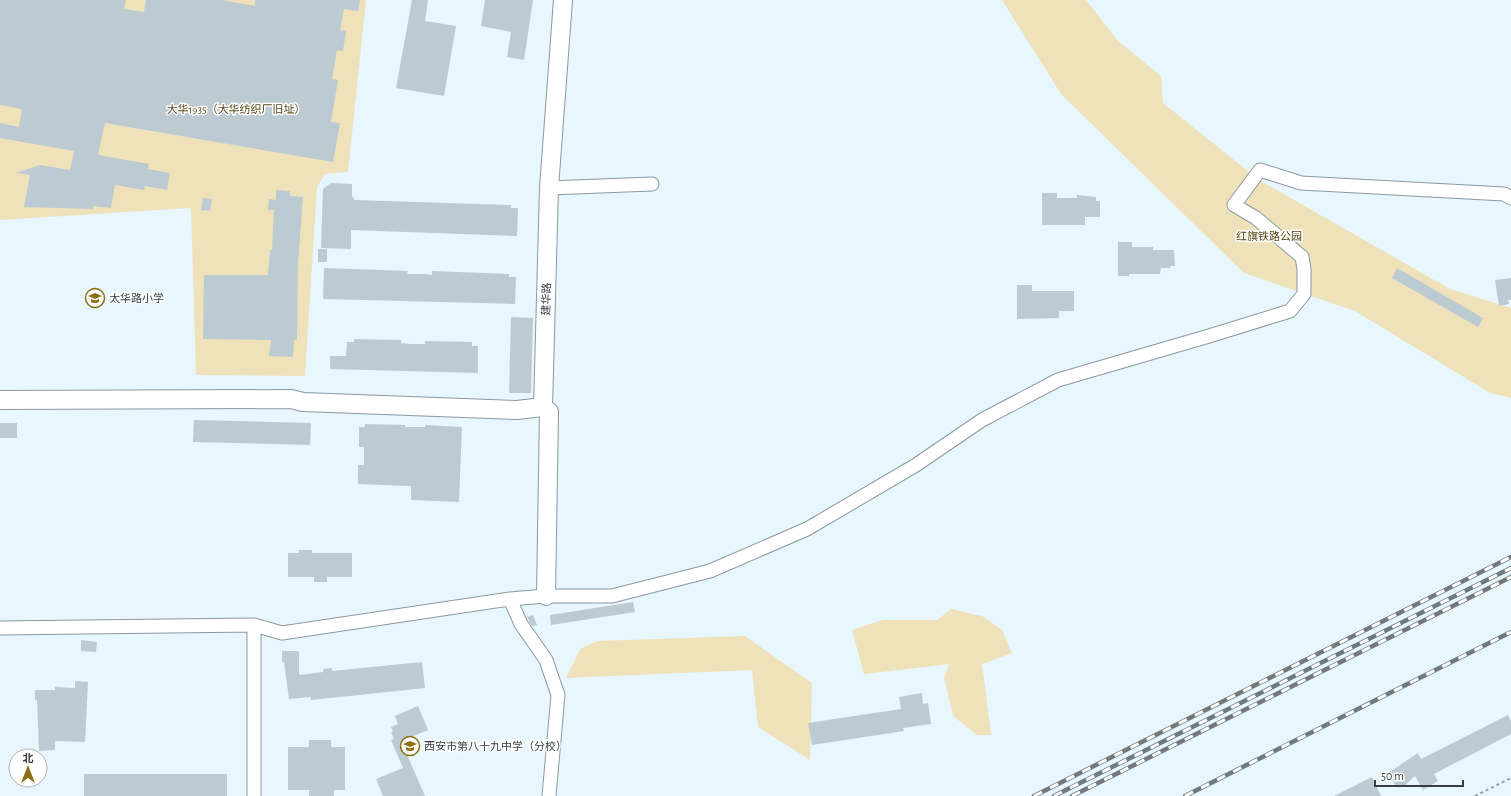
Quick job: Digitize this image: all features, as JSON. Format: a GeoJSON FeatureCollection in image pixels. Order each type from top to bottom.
{"type":"FeatureCollection","features":[{"type":"Feature","properties":{"kind":"street","name":"建华路"},"geometry":{"type":"LineString","coordinates":[[546,596],[549,412],[543,407],[549,188],[563,0]]}},
{"type":"Feature","properties":{"kind":"street"},"geometry":{"type":"LineString","coordinates":[[0,628],[254,625],[282,633],[510,599],[546,596],[612,596],[710,571],[808,529],[916,466],[982,420],[1058,380],[1290,311],[1304,294],[1304,269],[1302,257],[1256,218],[1234,205],[1260,170],[1301,183],[1504,194],[1511,198]]}},
{"type":"Feature","properties":{"kind":"street"},"geometry":{"type":"LineString","coordinates":[[549,188],[652,184]]}},
{"type":"Feature","properties":{"kind":"street"},"geometry":{"type":"LineString","coordinates":[[0,400],[291,399],[303,402],[517,410],[543,407]]}},
{"type":"Feature","properties":{"kind":"street"},"geometry":{"type":"LineString","coordinates":[[510,599],[521,624],[546,660],[558,695],[549,796]]}},
{"type":"Feature","properties":{"kind":"street"},"geometry":{"type":"LineString","coordinates":[[254,625],[254,796]]}},
{"type":"Feature","properties":{"kind":"path"},"geometry":{"type":"LineString","coordinates":[[1475,796],[1511,778]]}},
{"type":"Feature","properties":{"kind":"green space","name":"大华1935（大华纺织厂旧址）"},"geometry":{"type":"Polygon","coordinates":[[[0,0],[366,0],[348,172],[325,174],[317,187],[305,376],[196,375],[191,208],[0,220],[0,0]]]}},
{"type":"Feature","properties":{"kind":"green space","name":"红旗铁路公园"},"geometry":{"type":"Polygon","coordinates":[[[1002,0],[1086,0],[1118,41],[1161,76],[1163,103],[1259,180],[1450,289],[1511,308],[1511,398],[1490,393],[1355,311],[1244,273],[1061,94],[1002,0]]]}},
{"type":"Feature","properties":{"kind":"green space"},"geometry":{"type":"Polygon","coordinates":[[[951,609],[982,616],[1002,630],[1012,653],[982,664],[991,735],[977,735],[953,716],[944,678],[949,664],[864,674],[852,630],[883,620],[937,620],[951,609]]]}},
{"type":"Feature","properties":{"kind":"green space"},"geometry":{"type":"Polygon","coordinates":[[[745,636],[812,683],[810,760],[758,727],[752,670],[566,678],[580,649],[597,641],[745,636]]]}},
{"type":"Feature","properties":{"kind":"building"},"geometry":{"type":"Polygon","coordinates":[[[0,0],[126,0],[124,9],[144,12],[146,0],[221,0],[255,6],[255,0],[360,0],[358,11],[344,9],[340,30],[346,31],[343,51],[337,50],[332,79],[338,80],[331,122],[340,123],[333,162],[105,123],[98,155],[149,164],[148,169],[170,173],[167,190],[145,186],[144,190],[115,185],[111,208],[93,206],[93,209],[24,207],[30,175],[16,173],[40,165],[70,170],[74,151],[0,138],[0,123],[19,127],[22,109],[0,105],[0,0]]]}},
{"type":"Feature","properties":{"kind":"building"},"geometry":{"type":"Polygon","coordinates":[[[412,0],[428,0],[425,21],[456,26],[444,96],[396,88],[412,0]]]}},
{"type":"Feature","properties":{"kind":"building"},"geometry":{"type":"Polygon","coordinates":[[[485,0],[533,0],[524,60],[507,57],[511,32],[481,26],[485,0]]]}},
{"type":"Feature","properties":{"kind":"building"},"geometry":{"type":"Polygon","coordinates":[[[331,183],[352,184],[352,197],[354,200],[511,205],[511,208],[518,208],[517,236],[351,230],[351,249],[321,248],[323,189],[331,183]]]}},
{"type":"Feature","properties":{"kind":"building"},"geometry":{"type":"Polygon","coordinates":[[[276,190],[290,191],[290,196],[303,197],[298,264],[297,340],[294,340],[293,357],[269,356],[271,340],[203,339],[204,275],[268,275],[270,250],[272,250],[274,210],[268,210],[269,199],[276,200],[276,190]]]}},
{"type":"Feature","properties":{"kind":"building"},"geometry":{"type":"Polygon","coordinates":[[[1042,193],[1057,193],[1057,198],[1077,198],[1077,195],[1096,197],[1096,201],[1100,201],[1100,217],[1085,217],[1085,225],[1042,225],[1042,193]]]}},
{"type":"Feature","properties":{"kind":"building"},"geometry":{"type":"Polygon","coordinates":[[[203,198],[212,199],[210,211],[201,210],[203,198]]]}},
{"type":"Feature","properties":{"kind":"building"},"geometry":{"type":"Polygon","coordinates":[[[1118,242],[1132,242],[1132,247],[1153,247],[1153,250],[1174,250],[1175,266],[1170,266],[1170,268],[1161,268],[1160,274],[1129,274],[1129,276],[1118,276],[1118,242]]]}},
{"type":"Feature","properties":{"kind":"building"},"geometry":{"type":"Polygon","coordinates":[[[318,249],[327,249],[327,262],[318,262],[318,249]]]}},
{"type":"Feature","properties":{"kind":"building"},"geometry":{"type":"Polygon","coordinates":[[[324,268],[408,271],[407,274],[432,275],[432,271],[509,274],[509,277],[516,277],[515,304],[323,299],[324,268]]]}},
{"type":"Feature","properties":{"kind":"building"},"geometry":{"type":"Polygon","coordinates":[[[1397,268],[1483,318],[1478,327],[1392,278],[1397,268]]]}},
{"type":"Feature","properties":{"kind":"building"},"geometry":{"type":"Polygon","coordinates":[[[1511,278],[1511,300],[1508,300],[1509,304],[1499,306],[1495,280],[1511,278]]]}},
{"type":"Feature","properties":{"kind":"building"},"geometry":{"type":"Polygon","coordinates":[[[1017,285],[1032,285],[1032,291],[1074,291],[1074,311],[1059,311],[1059,318],[1017,319],[1017,285]]]}},
{"type":"Feature","properties":{"kind":"building"},"geometry":{"type":"Polygon","coordinates":[[[511,317],[533,318],[531,393],[509,393],[511,317]]]}},
{"type":"Feature","properties":{"kind":"building"},"geometry":{"type":"Polygon","coordinates":[[[354,339],[401,340],[401,343],[411,344],[425,344],[425,341],[472,342],[472,346],[478,346],[478,373],[330,369],[330,356],[346,356],[347,342],[354,342],[354,339]]]}},
{"type":"Feature","properties":{"kind":"building"},"geometry":{"type":"Polygon","coordinates":[[[194,420],[311,423],[310,445],[193,442],[194,420]]]}},
{"type":"Feature","properties":{"kind":"building"},"geometry":{"type":"Polygon","coordinates":[[[0,423],[17,423],[17,438],[0,438],[0,423]]]}},
{"type":"Feature","properties":{"kind":"building"},"geometry":{"type":"Polygon","coordinates":[[[365,424],[405,425],[405,427],[425,427],[425,425],[462,427],[459,502],[411,500],[411,486],[358,484],[358,465],[364,465],[364,447],[359,447],[359,427],[365,427],[365,424]]]}},
{"type":"Feature","properties":{"kind":"building"},"geometry":{"type":"Polygon","coordinates":[[[299,550],[312,550],[312,553],[352,553],[352,577],[327,577],[327,582],[314,582],[314,577],[288,577],[288,553],[299,553],[299,550]]]}},
{"type":"Feature","properties":{"kind":"building"},"geometry":{"type":"Polygon","coordinates":[[[633,602],[635,612],[551,625],[550,615],[633,602]]]}},
{"type":"Feature","properties":{"kind":"building"},"geometry":{"type":"Polygon","coordinates":[[[533,615],[537,625],[532,626],[527,617],[533,615]]]}},
{"type":"Feature","properties":{"kind":"building"},"geometry":{"type":"Polygon","coordinates":[[[81,640],[97,642],[96,652],[81,651],[81,640]]]}},
{"type":"Feature","properties":{"kind":"building"},"geometry":{"type":"Polygon","coordinates":[[[282,651],[299,651],[299,675],[323,672],[323,669],[332,668],[332,671],[422,662],[425,688],[311,700],[311,697],[289,699],[284,662],[282,662],[282,651]]]}},
{"type":"Feature","properties":{"kind":"building"},"geometry":{"type":"Polygon","coordinates":[[[75,681],[88,682],[85,742],[55,741],[55,750],[48,750],[48,748],[39,748],[37,700],[35,700],[35,690],[55,690],[55,687],[75,688],[75,681]]]}},
{"type":"Feature","properties":{"kind":"building"},"geometry":{"type":"Polygon","coordinates":[[[922,693],[923,704],[928,703],[931,724],[903,728],[904,731],[812,745],[808,723],[901,709],[899,697],[922,693]]]}},
{"type":"Feature","properties":{"kind":"building"},"geometry":{"type":"Polygon","coordinates":[[[418,706],[428,730],[401,741],[425,796],[383,796],[376,779],[403,768],[391,740],[394,739],[391,732],[393,732],[391,727],[398,724],[395,716],[418,706]]]}},
{"type":"Feature","properties":{"kind":"building"},"geometry":{"type":"Polygon","coordinates":[[[1508,715],[1511,721],[1511,734],[1434,774],[1438,781],[1423,790],[1415,776],[1404,786],[1396,786],[1388,773],[1418,753],[1421,759],[1508,715]]]}},
{"type":"Feature","properties":{"kind":"building"},"geometry":{"type":"Polygon","coordinates":[[[309,740],[331,740],[331,747],[345,747],[345,790],[334,790],[334,796],[309,796],[309,790],[288,790],[288,747],[309,747],[309,740]]]}},
{"type":"Feature","properties":{"kind":"building"},"geometry":{"type":"Polygon","coordinates":[[[84,774],[227,774],[227,796],[84,796],[84,774]]]}},
{"type":"Feature","properties":{"kind":"building"},"geometry":{"type":"Polygon","coordinates":[[[1372,777],[1381,796],[1334,796],[1372,777]]]}},
{"type":"Feature","properties":{"kind":"railway"},"geometry":{"type":"LineString","coordinates":[[1034,796],[1511,557]]}},
{"type":"Feature","properties":{"kind":"railway"},"geometry":{"type":"LineString","coordinates":[[1054,796],[1511,568]]}},
{"type":"Feature","properties":{"kind":"railway"},"geometry":{"type":"LineString","coordinates":[[1072,796],[1511,577]]}},
{"type":"Feature","properties":{"kind":"railway"},"geometry":{"type":"LineString","coordinates":[[1185,796],[1511,632]]}},
{"type":"Feature","properties":{"kind":"place","name":"太华路小学"},"geometry":{"type":"Point","coordinates":[95,298]}},
{"type":"Feature","properties":{"kind":"place","name":"西安市第八十九中学（分校）"},"geometry":{"type":"Point","coordinates":[410,746]}}]}
